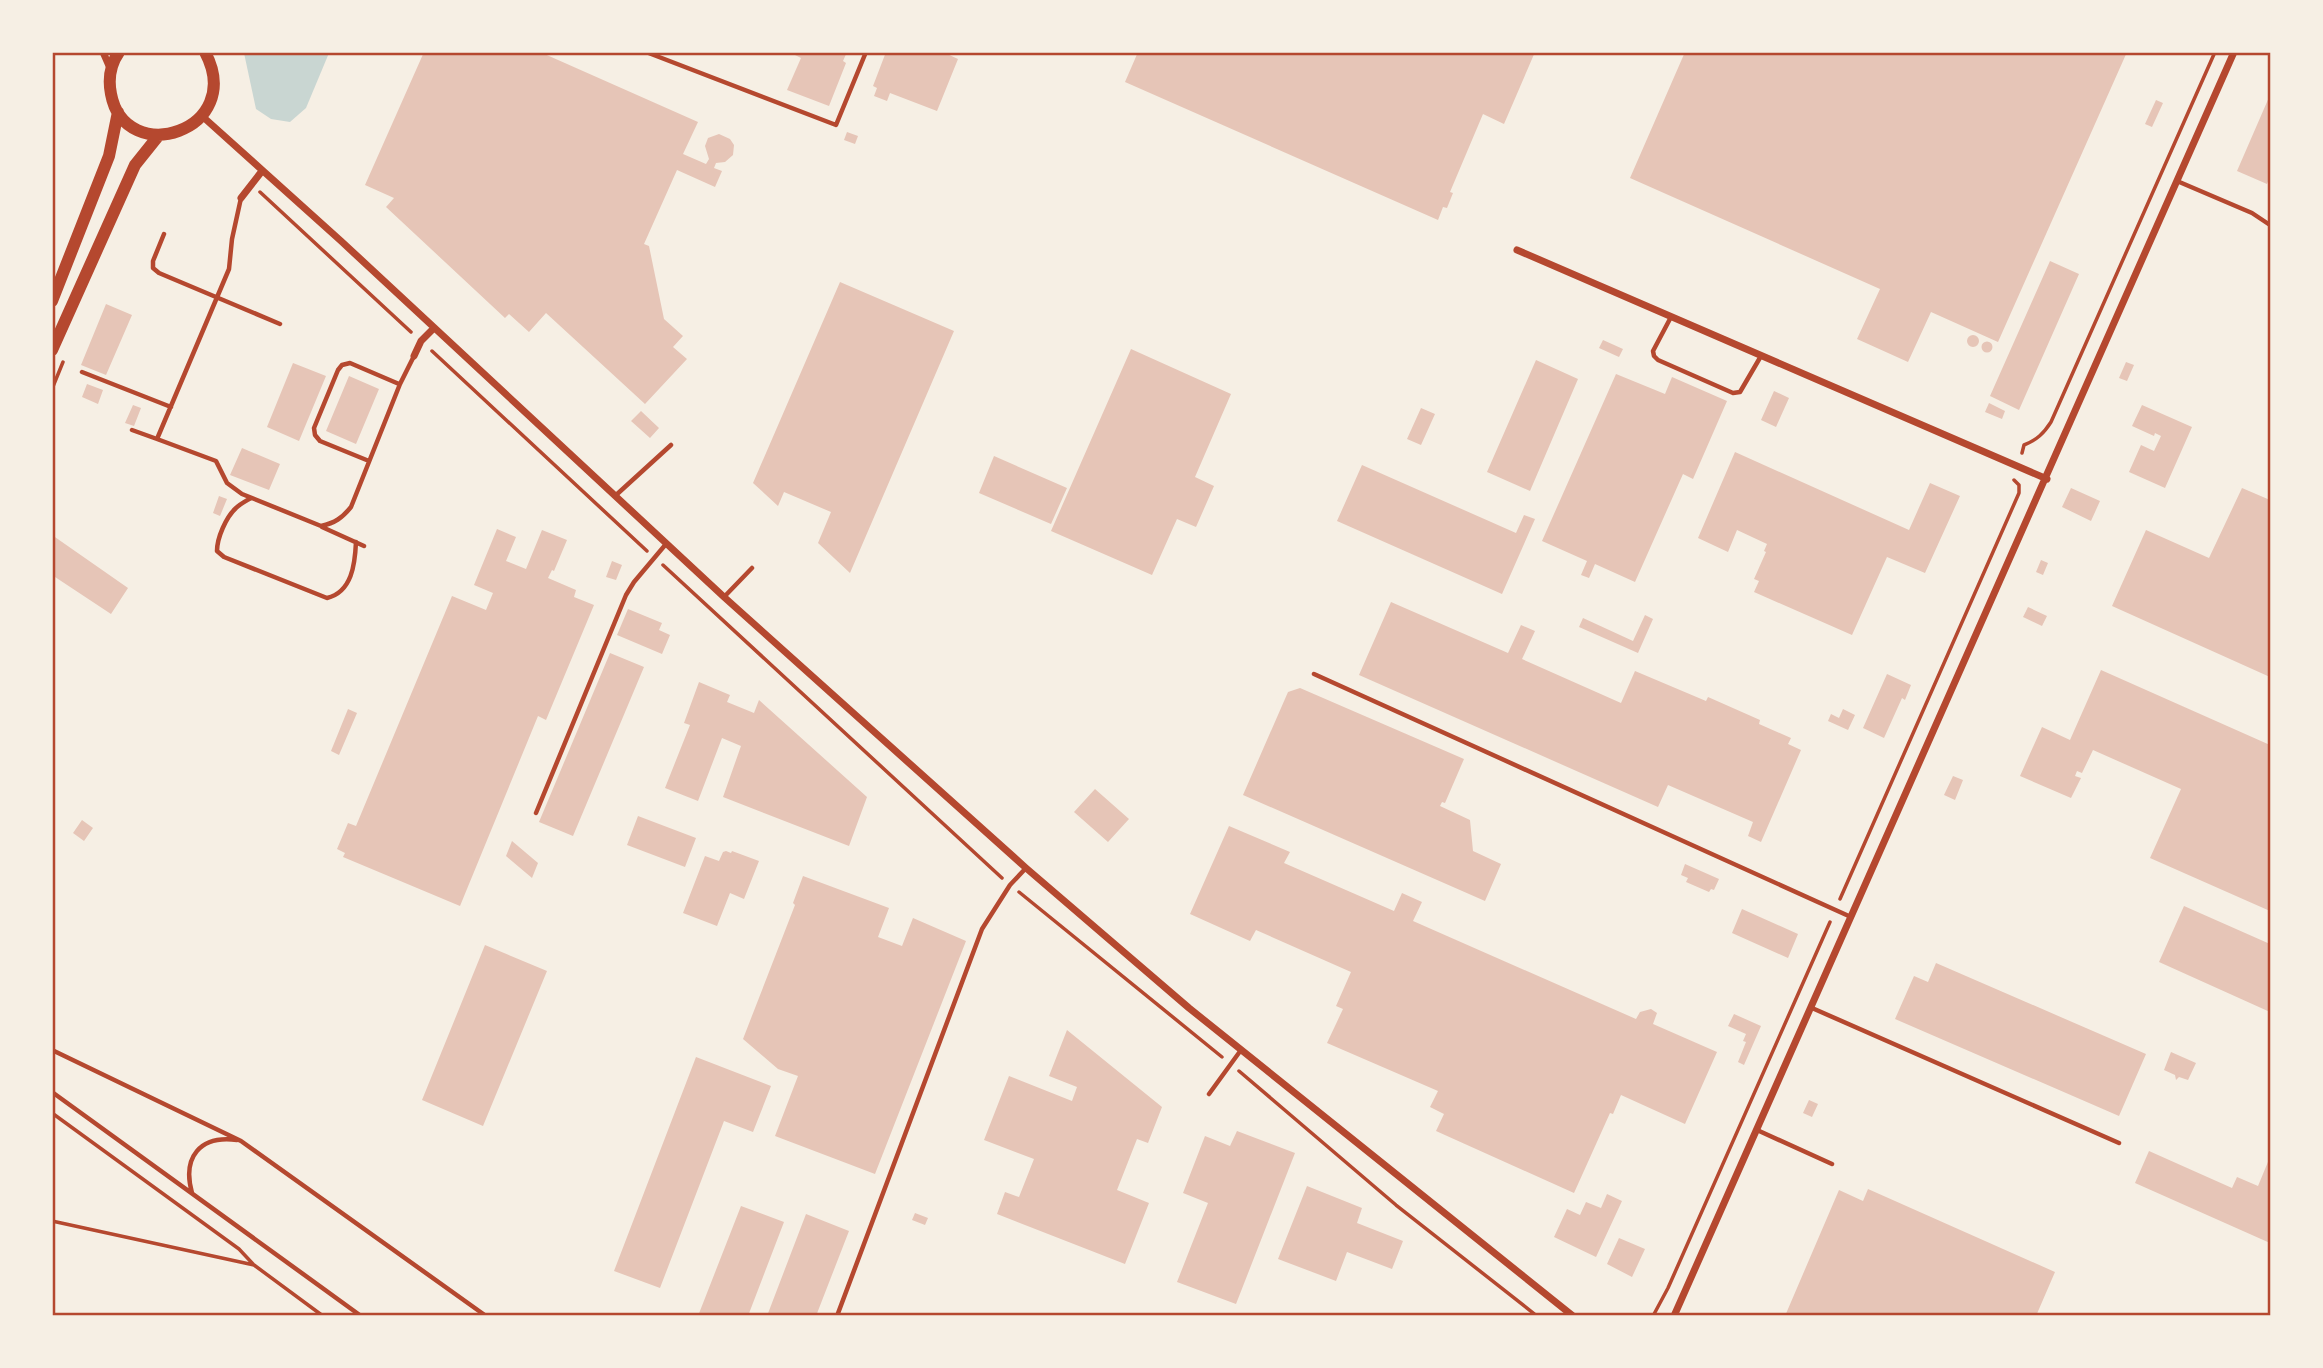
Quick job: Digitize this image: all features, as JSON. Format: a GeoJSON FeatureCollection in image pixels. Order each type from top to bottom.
{"type":"FeatureCollection","features":[{"type":"Feature","properties":{"kind":"main road"},"geometry":{"type":"LineString","coordinates":[[119,52],[111,69],[109,84],[118,112],[136,128],[159,135],[182,131],[202,117],[211,102],[213,69],[206,53]]}},
{"type":"Feature","properties":{"kind":"main road"},"geometry":{"type":"LineString","coordinates":[[52,301],[109,156],[118,112]]}},
{"type":"Feature","properties":{"kind":"main road"},"geometry":{"type":"LineString","coordinates":[[52,350],[135,165],[159,135]]}},
{"type":"Feature","properties":{"kind":"street"},"geometry":{"type":"LineString","coordinates":[[103,52],[111,69]]}},
{"type":"Feature","properties":{"kind":"street"},"geometry":{"type":"LineString","coordinates":[[1674,1315],[2234,52]]}},
{"type":"Feature","properties":{"kind":"street"},"geometry":{"type":"LineString","coordinates":[[202,117],[435,328],[724,597],[1026,868],[1189,1008],[1573,1315]]}},
{"type":"Feature","properties":{"kind":"street"},"geometry":{"type":"LineString","coordinates":[[241,198],[262,171]]}},
{"type":"Feature","properties":{"kind":"street"},"geometry":{"type":"LineString","coordinates":[[1517,250],[2046,479]]}},
{"type":"Feature","properties":{"kind":"street"},"geometry":{"type":"LineString","coordinates":[[414,356],[421,341],[435,328]]}},
{"type":"Feature","properties":{"kind":"lane"},"geometry":{"type":"LineString","coordinates":[[646,52],[836,125],[866,52]]}},
{"type":"Feature","properties":{"kind":"lane"},"geometry":{"type":"LineString","coordinates":[[2177,181],[2252,213],[2270,225]]}},
{"type":"Feature","properties":{"kind":"lane"},"geometry":{"type":"LineString","coordinates":[[157,439],[229,269],[241,198]]}},
{"type":"Feature","properties":{"kind":"lane"},"geometry":{"type":"LineString","coordinates":[[164,234],[153,261],[153,268],[159,273],[280,324]]}},
{"type":"Feature","properties":{"kind":"lane"},"geometry":{"type":"LineString","coordinates":[[1671,316],[1660,334],[1653,351],[1654,356],[1733,393],[1740,391],[1761,355]]}},
{"type":"Feature","properties":{"kind":"lane"},"geometry":{"type":"LineString","coordinates":[[321,526],[331,524],[351,507],[400,384],[414,356]]}},
{"type":"Feature","properties":{"kind":"lane"},"geometry":{"type":"LineString","coordinates":[[369,461],[320,441],[314,428],[342,365],[350,363],[400,384]]}},
{"type":"Feature","properties":{"kind":"lane"},"geometry":{"type":"LineString","coordinates":[[82,372],[172,407]]}},
{"type":"Feature","properties":{"kind":"lane"},"geometry":{"type":"LineString","coordinates":[[132,430],[216,461],[227,483],[251,498],[364,546]]}},
{"type":"Feature","properties":{"kind":"lane"},"geometry":{"type":"LineString","coordinates":[[615,496],[671,445]]}},
{"type":"Feature","properties":{"kind":"lane"},"geometry":{"type":"LineString","coordinates":[[251,498],[235,508],[225,524],[217,543],[217,551],[224,556],[327,598],[335,596],[343,589],[351,575],[356,542]]}},
{"type":"Feature","properties":{"kind":"lane"},"geometry":{"type":"LineString","coordinates":[[536,813],[626,595],[667,544]]}},
{"type":"Feature","properties":{"kind":"lane"},"geometry":{"type":"LineString","coordinates":[[724,597],[752,568]]}},
{"type":"Feature","properties":{"kind":"lane"},"geometry":{"type":"LineString","coordinates":[[1314,674],[1852,917]]}},
{"type":"Feature","properties":{"kind":"lane"},"geometry":{"type":"LineString","coordinates":[[837,1315],[982,929],[1010,885],[1026,868]]}},
{"type":"Feature","properties":{"kind":"lane"},"geometry":{"type":"LineString","coordinates":[[1812,1008],[2119,1143]]}},
{"type":"Feature","properties":{"kind":"lane"},"geometry":{"type":"LineString","coordinates":[[1209,1094],[1242,1049]]}},
{"type":"Feature","properties":{"kind":"lane"},"geometry":{"type":"LineString","coordinates":[[52,1050],[242,1141],[486,1315]]}},
{"type":"Feature","properties":{"kind":"lane"},"geometry":{"type":"LineString","coordinates":[[52,1092],[361,1315]]}},
{"type":"Feature","properties":{"kind":"lane"},"geometry":{"type":"LineString","coordinates":[[1757,1130],[1832,1164]]}},
{"type":"Feature","properties":{"kind":"lane"},"geometry":{"type":"LineString","coordinates":[[192,1193],[189,1181],[197,1150],[208,1141],[221,1138],[242,1141]]}},
{"type":"Feature","properties":{"kind":"path"},"geometry":{"type":"LineString","coordinates":[[1653,1315],[1668,1288],[2019,493],[2019,485],[2014,481],[2024,445],[2034,442],[2052,422],[2215,52]]}},
{"type":"Feature","properties":{"kind":"path"},"geometry":{"type":"LineString","coordinates":[[52,1112],[239,1248],[254,1265],[323,1315]]}},
{"type":"Feature","properties":{"kind":"path"},"geometry":{"type":"LineString","coordinates":[[52,1221],[254,1265]]}},
{"type":"Feature","properties":{"kind":"path"},"geometry":{"type":"LineString","coordinates":[[308,1315],[310,1306]]}},
{"type":"Feature","properties":{"kind":"shaded area"},"geometry":{"type":"Polygon","coordinates":[[[244,52],[329,53],[306,108],[290,122],[271,119],[256,109],[244,52]]]}},
{"type":"Feature","properties":{"kind":"building"},"geometry":{"type":"Polygon","coordinates":[[[424,52],[540,52],[698,122],[683,154],[706,164],[709,159],[705,146],[708,138],[719,134],[730,139],[734,145],[733,155],[725,162],[716,163],[714,168],[722,171],[715,187],[677,170],[644,244],[649,246],[664,319],[683,336],[673,347],[687,359],[645,404],[546,313],[529,332],[509,314],[505,318],[386,207],[394,198],[365,185],[424,52]]]}},
{"type":"Feature","properties":{"kind":"building"},"geometry":{"type":"Polygon","coordinates":[[[789,52],[847,52],[843,61],[846,63],[829,106],[787,90],[801,58],[789,52]]]}},
{"type":"Feature","properties":{"kind":"building"},"geometry":{"type":"Polygon","coordinates":[[[886,52],[943,52],[958,59],[937,111],[890,93],[887,101],[874,96],[877,88],[873,86],[886,52]]]}},
{"type":"Feature","properties":{"kind":"building"},"geometry":{"type":"Polygon","coordinates":[[[1138,52],[1535,52],[1504,124],[1483,114],[1450,192],[1453,193],[1447,208],[1443,207],[1438,220],[1125,82],[1138,52]]]}},
{"type":"Feature","properties":{"kind":"building"},"geometry":{"type":"Polygon","coordinates":[[[1685,52],[2127,52],[1998,342],[1931,312],[1908,362],[1857,339],[1880,289],[1630,178],[1685,52]]]}},
{"type":"Feature","properties":{"kind":"building"},"geometry":{"type":"Polygon","coordinates":[[[2270,95],[2270,177],[2267,184],[2237,171],[2270,95]]]}},
{"type":"Feature","properties":{"kind":"building"},"geometry":{"type":"Polygon","coordinates":[[[2156,100],[2163,103],[2152,127],[2145,124],[2156,100]]]}},
{"type":"Feature","properties":{"kind":"building"},"geometry":{"type":"Polygon","coordinates":[[[847,132],[858,136],[855,144],[844,140],[847,132]]]}},
{"type":"Feature","properties":{"kind":"building"},"geometry":{"type":"Polygon","coordinates":[[[2050,261],[2079,274],[2019,410],[1990,396],[2050,261]]]}},
{"type":"Feature","properties":{"kind":"building"},"geometry":{"type":"Polygon","coordinates":[[[840,282],[954,331],[850,573],[818,543],[831,512],[784,492],[778,506],[753,483],[840,282]]]}},
{"type":"Feature","properties":{"kind":"building"},"geometry":{"type":"Polygon","coordinates":[[[106,304],[132,315],[106,375],[81,365],[106,304]]]}},
{"type":"Feature","properties":{"kind":"building"},"geometry":{"type":"Polygon","coordinates":[[[1973,335],[1979,341],[1973,347],[1967,341],[1973,335]]]}},
{"type":"Feature","properties":{"kind":"building"},"geometry":{"type":"Polygon","coordinates":[[[1603,340],[1623,349],[1619,357],[1599,348],[1603,340]]]}},
{"type":"Feature","properties":{"kind":"building"},"geometry":{"type":"Polygon","coordinates":[[[1987,341],[1993,347],[1987,353],[1981,347],[1987,341]]]}},
{"type":"Feature","properties":{"kind":"building"},"geometry":{"type":"Polygon","coordinates":[[[1131,349],[1231,394],[1195,477],[1214,486],[1196,527],[1177,519],[1152,575],[1051,531],[1131,349]]]}},
{"type":"Feature","properties":{"kind":"building"},"geometry":{"type":"Polygon","coordinates":[[[1536,360],[1578,379],[1530,491],[1487,472],[1536,360]]]}},
{"type":"Feature","properties":{"kind":"building"},"geometry":{"type":"Polygon","coordinates":[[[2126,362],[2134,365],[2127,381],[2119,378],[2126,362]]]}},
{"type":"Feature","properties":{"kind":"building"},"geometry":{"type":"Polygon","coordinates":[[[293,363],[326,376],[299,441],[267,427],[293,363]]]}},
{"type":"Feature","properties":{"kind":"building"},"geometry":{"type":"Polygon","coordinates":[[[1616,374],[1665,394],[1672,377],[1727,401],[1693,479],[1683,474],[1635,582],[1595,564],[1589,578],[1581,575],[1587,561],[1542,541],[1616,374]]]}},
{"type":"Feature","properties":{"kind":"building"},"geometry":{"type":"Polygon","coordinates":[[[349,376],[379,389],[356,444],[326,431],[349,376]]]}},
{"type":"Feature","properties":{"kind":"building"},"geometry":{"type":"Polygon","coordinates":[[[87,384],[103,390],[98,404],[82,397],[87,384]]]}},
{"type":"Feature","properties":{"kind":"building"},"geometry":{"type":"Polygon","coordinates":[[[1774,391],[1789,398],[1776,427],[1761,420],[1774,391]]]}},
{"type":"Feature","properties":{"kind":"building"},"geometry":{"type":"Polygon","coordinates":[[[1989,403],[2005,411],[2002,419],[1985,412],[1989,403]]]}},
{"type":"Feature","properties":{"kind":"building"},"geometry":{"type":"Polygon","coordinates":[[[133,405],[141,408],[134,426],[125,423],[133,405]]]}},
{"type":"Feature","properties":{"kind":"building"},"geometry":{"type":"Polygon","coordinates":[[[2142,405],[2192,427],[2165,488],[2129,472],[2141,445],[2154,451],[2161,436],[2155,433],[2154,436],[2132,426],[2142,405]]]}},
{"type":"Feature","properties":{"kind":"building"},"geometry":{"type":"Polygon","coordinates":[[[1421,408],[1435,414],[1421,445],[1407,439],[1421,408]]]}},
{"type":"Feature","properties":{"kind":"building"},"geometry":{"type":"Polygon","coordinates":[[[641,411],[659,428],[650,438],[631,421],[641,411]]]}},
{"type":"Feature","properties":{"kind":"building"},"geometry":{"type":"Polygon","coordinates":[[[242,448],[280,464],[269,490],[230,475],[242,448]]]}},
{"type":"Feature","properties":{"kind":"building"},"geometry":{"type":"Polygon","coordinates":[[[1735,452],[1909,530],[1930,483],[1960,496],[1925,573],[1887,557],[1852,635],[1754,592],[1759,581],[1754,579],[1767,544],[1737,530],[1728,552],[1698,538],[1735,452]]]}},
{"type":"Feature","properties":{"kind":"building"},"geometry":{"type":"Polygon","coordinates":[[[994,456],[1067,488],[1051,524],[979,493],[994,456]]]}},
{"type":"Feature","properties":{"kind":"building"},"geometry":{"type":"Polygon","coordinates":[[[1362,465],[1516,533],[1524,515],[1535,519],[1502,594],[1337,521],[1362,465]]]}},
{"type":"Feature","properties":{"kind":"building"},"geometry":{"type":"Polygon","coordinates":[[[2071,488],[2100,501],[2091,521],[2062,507],[2071,488]]]}},
{"type":"Feature","properties":{"kind":"building"},"geometry":{"type":"Polygon","coordinates":[[[2242,488],[2270,500],[2270,677],[2112,606],[2146,530],[2209,558],[2242,488]]]}},
{"type":"Feature","properties":{"kind":"building"},"geometry":{"type":"Polygon","coordinates":[[[219,496],[227,499],[220,516],[213,513],[219,496]]]}},
{"type":"Feature","properties":{"kind":"building"},"geometry":{"type":"Polygon","coordinates":[[[497,529],[516,537],[506,561],[526,569],[542,530],[567,540],[554,571],[552,570],[548,578],[576,590],[574,597],[594,605],[546,720],[538,716],[460,906],[343,857],[345,853],[337,849],[348,823],[356,826],[452,596],[486,610],[493,593],[474,585],[497,529]]]}},
{"type":"Feature","properties":{"kind":"building"},"geometry":{"type":"Polygon","coordinates":[[[52,535],[128,588],[111,614],[52,575],[52,535]]]}},
{"type":"Feature","properties":{"kind":"building"},"geometry":{"type":"Polygon","coordinates":[[[2041,560],[2048,563],[2043,575],[2036,572],[2041,560]]]}},
{"type":"Feature","properties":{"kind":"building"},"geometry":{"type":"Polygon","coordinates":[[[612,561],[622,565],[616,580],[606,577],[612,561]]]}},
{"type":"Feature","properties":{"kind":"building"},"geometry":{"type":"Polygon","coordinates":[[[1391,602],[1508,653],[1521,625],[1535,631],[1522,659],[1621,703],[1635,671],[1706,701],[1708,697],[1760,720],[1759,724],[1791,738],[1788,744],[1801,750],[1761,842],[1748,836],[1753,822],[1668,785],[1658,807],[1359,675],[1391,602]]]}},
{"type":"Feature","properties":{"kind":"building"},"geometry":{"type":"Polygon","coordinates":[[[2028,607],[2047,616],[2042,626],[2023,617],[2028,607]]]}},
{"type":"Feature","properties":{"kind":"building"},"geometry":{"type":"Polygon","coordinates":[[[628,609],[662,623],[659,630],[670,635],[662,654],[617,635],[628,609]]]}},
{"type":"Feature","properties":{"kind":"building"},"geometry":{"type":"Polygon","coordinates":[[[1645,615],[1653,619],[1638,653],[1579,627],[1583,618],[1633,641],[1645,615]]]}},
{"type":"Feature","properties":{"kind":"building"},"geometry":{"type":"Polygon","coordinates":[[[610,653],[644,667],[573,836],[539,822],[610,653]]]}},
{"type":"Feature","properties":{"kind":"building"},"geometry":{"type":"Polygon","coordinates":[[[2101,670],[2270,745],[2270,911],[2150,858],[2181,789],[2093,750],[2082,773],[2077,771],[2075,776],[2081,778],[2071,798],[2020,776],[2042,727],[2070,740],[2101,670]]]}},
{"type":"Feature","properties":{"kind":"building"},"geometry":{"type":"Polygon","coordinates":[[[1887,674],[1911,685],[1905,700],[1902,698],[1884,738],[1863,728],[1887,674]]]}},
{"type":"Feature","properties":{"kind":"building"},"geometry":{"type":"Polygon","coordinates":[[[699,682],[730,695],[727,702],[754,713],[759,700],[867,797],[849,846],[723,797],[741,746],[722,738],[698,801],[665,788],[690,725],[684,723],[699,682]]]}},
{"type":"Feature","properties":{"kind":"building"},"geometry":{"type":"Polygon","coordinates":[[[1300,688],[1464,759],[1445,803],[1442,802],[1440,806],[1470,820],[1473,851],[1501,864],[1485,901],[1243,795],[1288,692],[1300,688]]]}},
{"type":"Feature","properties":{"kind":"building"},"geometry":{"type":"Polygon","coordinates":[[[348,709],[357,713],[339,755],[331,751],[348,709]]]}},
{"type":"Feature","properties":{"kind":"building"},"geometry":{"type":"Polygon","coordinates":[[[1843,709],[1855,715],[1848,730],[1828,721],[1831,714],[1839,718],[1843,709]]]}},
{"type":"Feature","properties":{"kind":"building"},"geometry":{"type":"Polygon","coordinates":[[[1953,776],[1963,780],[1955,800],[1944,795],[1953,776]]]}},
{"type":"Feature","properties":{"kind":"building"},"geometry":{"type":"Polygon","coordinates":[[[1095,789],[1129,819],[1108,842],[1074,812],[1095,789]]]}},
{"type":"Feature","properties":{"kind":"building"},"geometry":{"type":"Polygon","coordinates":[[[638,816],[696,838],[685,867],[627,845],[638,816]]]}},
{"type":"Feature","properties":{"kind":"building"},"geometry":{"type":"Polygon","coordinates":[[[82,820],[93,828],[84,841],[73,833],[82,820]]]}},
{"type":"Feature","properties":{"kind":"building"},"geometry":{"type":"Polygon","coordinates":[[[1229,826],[1290,852],[1284,863],[1394,911],[1402,893],[1422,902],[1413,921],[1636,1019],[1640,1012],[1651,1009],[1657,1013],[1653,1024],[1717,1052],[1685,1124],[1621,1095],[1613,1114],[1610,1113],[1574,1193],[1436,1131],[1444,1114],[1430,1107],[1438,1091],[1327,1043],[1343,1009],[1336,1006],[1351,972],[1256,930],[1250,941],[1190,914],[1229,826]]]}},
{"type":"Feature","properties":{"kind":"building"},"geometry":{"type":"Polygon","coordinates":[[[512,841],[538,863],[532,878],[506,856],[512,841]]]}},
{"type":"Feature","properties":{"kind":"building"},"geometry":{"type":"Polygon","coordinates":[[[726,851],[759,861],[744,899],[730,893],[717,926],[683,913],[705,856],[719,861],[726,851]]]}},
{"type":"Feature","properties":{"kind":"building"},"geometry":{"type":"Polygon","coordinates":[[[1685,864],[1719,879],[1714,890],[1709,892],[1686,882],[1688,878],[1681,875],[1685,864]]]}},
{"type":"Feature","properties":{"kind":"building"},"geometry":{"type":"Polygon","coordinates":[[[803,876],[889,908],[878,937],[902,946],[913,918],[966,941],[875,1174],[775,1136],[798,1076],[778,1069],[743,1039],[795,905],[793,903],[803,876]]]}},
{"type":"Feature","properties":{"kind":"building"},"geometry":{"type":"Polygon","coordinates":[[[2184,906],[2270,944],[2270,1012],[2159,962],[2184,906]]]}},
{"type":"Feature","properties":{"kind":"building"},"geometry":{"type":"Polygon","coordinates":[[[1742,909],[1798,934],[1788,958],[1732,933],[1742,909]]]}},
{"type":"Feature","properties":{"kind":"building"},"geometry":{"type":"Polygon","coordinates":[[[485,945],[547,971],[483,1126],[422,1100],[485,945]]]}},
{"type":"Feature","properties":{"kind":"building"},"geometry":{"type":"Polygon","coordinates":[[[1936,963],[2146,1054],[2119,1116],[1895,1019],[1914,976],[1928,982],[1936,963]]]}},
{"type":"Feature","properties":{"kind":"building"},"geometry":{"type":"Polygon","coordinates":[[[1734,1014],[1761,1026],[1744,1065],[1738,1062],[1746,1042],[1743,1041],[1746,1034],[1728,1026],[1734,1014]]]}},
{"type":"Feature","properties":{"kind":"building"},"geometry":{"type":"Polygon","coordinates":[[[1067,1030],[1162,1107],[1148,1143],[1137,1139],[1117,1190],[1149,1203],[1125,1264],[997,1214],[1005,1192],[1019,1197],[1034,1159],[984,1140],[1009,1076],[1072,1101],[1077,1087],[1049,1076],[1067,1030]]]}},
{"type":"Feature","properties":{"kind":"building"},"geometry":{"type":"Polygon","coordinates":[[[2171,1052],[2196,1063],[2188,1080],[2179,1077],[2176,1080],[2175,1075],[2164,1070],[2171,1052]]]}},
{"type":"Feature","properties":{"kind":"building"},"geometry":{"type":"Polygon","coordinates":[[[696,1057],[771,1086],[753,1132],[724,1121],[660,1288],[614,1271],[696,1057]]]}},
{"type":"Feature","properties":{"kind":"building"},"geometry":{"type":"Polygon","coordinates":[[[1809,1100],[1818,1104],[1812,1117],[1803,1113],[1809,1100]]]}},
{"type":"Feature","properties":{"kind":"building"},"geometry":{"type":"Polygon","coordinates":[[[1237,1131],[1295,1153],[1236,1304],[1177,1282],[1208,1203],[1183,1193],[1205,1136],[1230,1146],[1237,1131]]]}},
{"type":"Feature","properties":{"kind":"building"},"geometry":{"type":"Polygon","coordinates":[[[2149,1151],[2232,1188],[2237,1177],[2258,1186],[2270,1157],[2270,1243],[2135,1183],[2149,1151]]]}},
{"type":"Feature","properties":{"kind":"building"},"geometry":{"type":"Polygon","coordinates":[[[1307,1186],[1362,1208],[1357,1223],[1403,1241],[1392,1269],[1347,1252],[1336,1281],[1278,1259],[1307,1186]]]}},
{"type":"Feature","properties":{"kind":"building"},"geometry":{"type":"Polygon","coordinates":[[[1868,1189],[2055,1272],[2036,1316],[1785,1316],[1839,1190],[1863,1201],[1868,1189]]]}},
{"type":"Feature","properties":{"kind":"building"},"geometry":{"type":"Polygon","coordinates":[[[1607,1194],[1622,1201],[1596,1257],[1554,1237],[1567,1209],[1580,1215],[1586,1202],[1601,1208],[1607,1194]]]}},
{"type":"Feature","properties":{"kind":"building"},"geometry":{"type":"Polygon","coordinates":[[[741,1206],[784,1222],[748,1316],[698,1316],[741,1206]]]}},
{"type":"Feature","properties":{"kind":"building"},"geometry":{"type":"Polygon","coordinates":[[[915,1213],[928,1218],[925,1225],[912,1220],[915,1213]]]}},
{"type":"Feature","properties":{"kind":"building"},"geometry":{"type":"Polygon","coordinates":[[[806,1214],[849,1231],[816,1316],[767,1316],[806,1214]]]}},
{"type":"Feature","properties":{"kind":"building"},"geometry":{"type":"Polygon","coordinates":[[[1619,1238],[1645,1249],[1632,1277],[1607,1264],[1619,1238]]]}}]}
